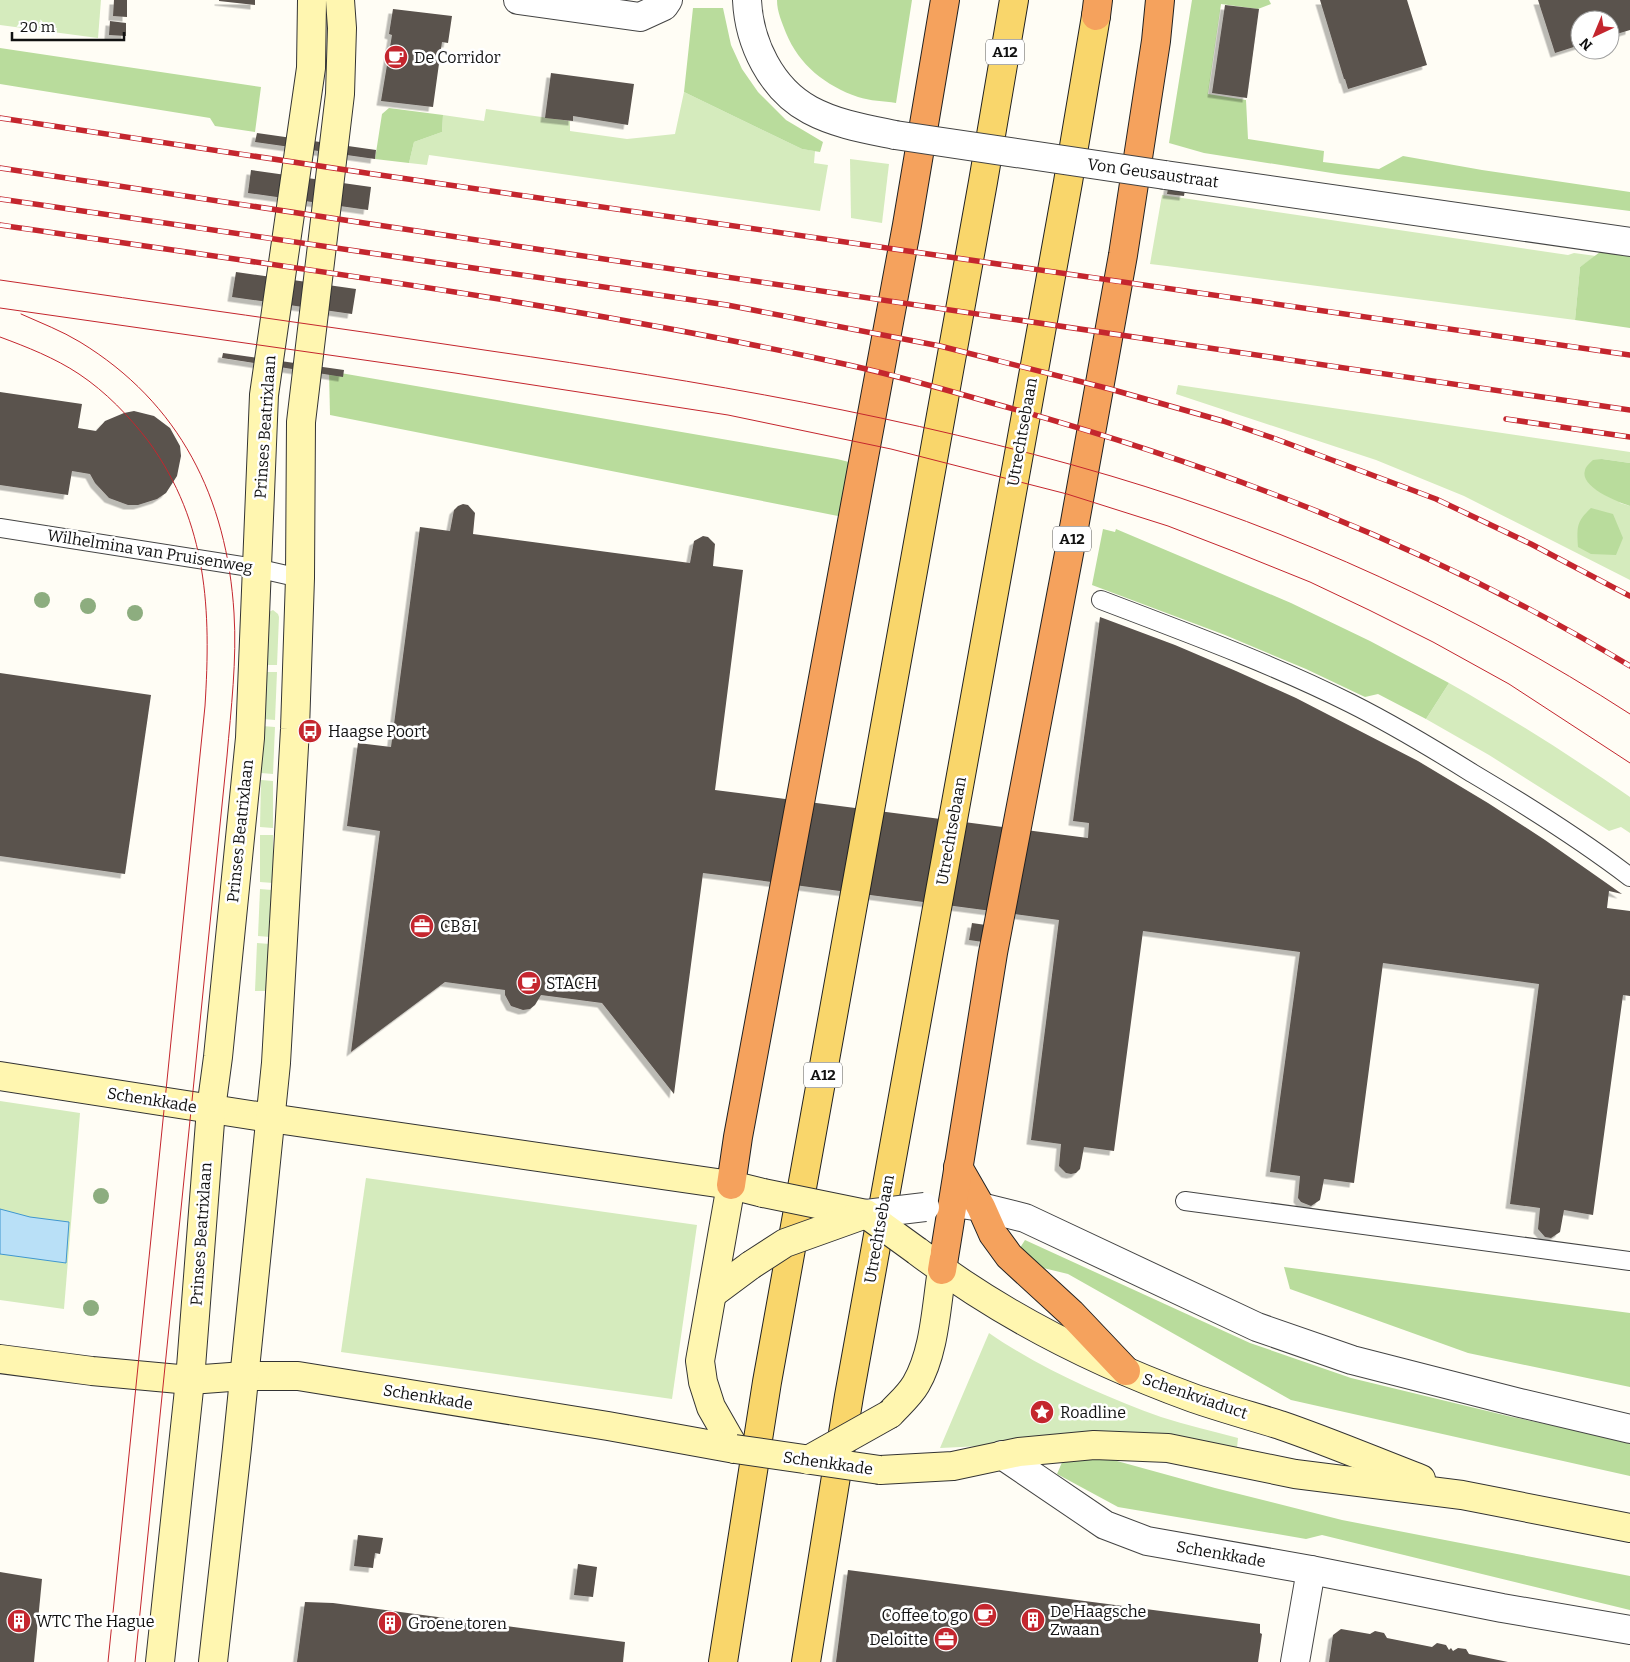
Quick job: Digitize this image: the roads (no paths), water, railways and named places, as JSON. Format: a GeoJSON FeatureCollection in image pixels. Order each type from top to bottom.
{"type":"FeatureCollection","features":[{"type":"Feature","properties":{"kind":"highway"},"geometry":{"type":"LineString","coordinates":[[731,1185],[738,1137],[907,225],[945,0]]}},
{"type":"Feature","properties":{"kind":"highway","name":"A12"},"geometry":{"type":"LineString","coordinates":[[942,1270],[993,953],[1124,255],[1156,40],[1160,0]]}},
{"type":"Feature","properties":{"kind":"highway"},"geometry":{"type":"LineString","coordinates":[[958,1167],[993,1234],[1009,1256],[1071,1313],[1126,1372]]}},
{"type":"Feature","properties":{"kind":"main road","name":"Prinses Beatrixlaan"},"geometry":{"type":"LineString","coordinates":[[160,1662],[190,1380],[211,1109],[218,1057],[250,738],[264,395],[310,75],[312,0]]}},
{"type":"Feature","properties":{"kind":"main road"},"geometry":{"type":"LineString","coordinates":[[213,1662],[276,1063],[289,844],[300,578],[301,422],[340,94],[342,28],[340,0]]}},
{"type":"Feature","properties":{"kind":"main road","name":"A12"},"geometry":{"type":"LineString","coordinates":[[724,1662],[767,1382],[983,182],[1014,0]]}},
{"type":"Feature","properties":{"kind":"main road","name":"Utrechtsebaan"},"geometry":{"type":"LineString","coordinates":[[806,1662],[851,1387],[1068,182],[1097,8]]}},
{"type":"Feature","properties":{"kind":"main road","name":"Schenkkade"},"geometry":{"type":"LineString","coordinates":[[0,1076],[270,1118],[731,1185],[866,1214],[942,1270]]}},
{"type":"Feature","properties":{"kind":"main road"},"geometry":{"type":"LineString","coordinates":[[726,1441],[711,1407],[703,1382],[700,1361],[731,1185]]}},
{"type":"Feature","properties":{"kind":"main road"},"geometry":{"type":"LineString","coordinates":[[712,1294],[785,1243],[866,1214]]}},
{"type":"Feature","properties":{"kind":"main road"},"geometry":{"type":"LineString","coordinates":[[808,1460],[890,1414],[916,1384],[924,1367],[932,1333],[942,1270]]}},
{"type":"Feature","properties":{"kind":"main road","name":"Schenkviaduct"},"geometry":{"type":"LineString","coordinates":[[942,1270],[1028,1325],[1126,1372],[1194,1398],[1281,1426],[1462,1494]]}},
{"type":"Feature","properties":{"kind":"main road","name":"Schenkkade"},"geometry":{"type":"LineString","coordinates":[[0,1359],[92,1371],[190,1380],[244,1376],[298,1376],[726,1441],[808,1460],[880,1470],[953,1466],[1002,1456]]}},
{"type":"Feature","properties":{"kind":"main road","name":"Schenkviaduct"},"geometry":{"type":"LineString","coordinates":[[1002,1456],[1019,1452],[1094,1445],[1168,1448],[1295,1474],[1462,1494],[1630,1528]]}},
{"type":"Feature","properties":{"kind":"street"},"geometry":{"type":"LineString","coordinates":[[518,0],[640,17],[664,6],[668,0]]}},
{"type":"Feature","properties":{"kind":"street","name":"Von Geusaustraat"},"geometry":{"type":"LineString","coordinates":[[747,0],[752,33],[761,56],[779,84],[809,109],[838,122],[895,134],[1165,175],[1630,242]]}},
{"type":"Feature","properties":{"kind":"street","name":"Schenkkade"},"geometry":{"type":"LineString","coordinates":[[866,1214],[952,1203],[980,1207],[1025,1218],[1257,1327],[1352,1360],[1630,1429]]}},
{"type":"Feature","properties":{"kind":"street","name":"Schenkkade"},"geometry":{"type":"LineString","coordinates":[[1002,1456],[1105,1525],[1147,1540],[1311,1570],[1400,1589],[1630,1630]]}},
{"type":"Feature","properties":{"kind":"street"},"geometry":{"type":"LineString","coordinates":[[1295,1662],[1311,1570]]}},
{"type":"Feature","properties":{"kind":"lane","name":"Wilhelmina van Pruisenweg"},"geometry":{"type":"LineString","coordinates":[[0,528],[256,568],[300,578]]}},
{"type":"Feature","properties":{"kind":"lane"},"geometry":{"type":"LineString","coordinates":[[1101,600],[1274,668],[1350,703],[1497,788],[1567,832],[1630,877]]}},
{"type":"Feature","properties":{"kind":"lane"},"geometry":{"type":"LineString","coordinates":[[1185,1201],[1630,1261]]}},
{"type":"Feature","properties":{"kind":"water"},"geometry":{"type":"Polygon","coordinates":[[[0,1209],[30,1217],[69,1222],[66,1263],[0,1254],[0,1209]]]}},
{"type":"Feature","properties":{"kind":"tram line"},"geometry":{"type":"LineString","coordinates":[[0,280],[368,333],[725,388],[881,418],[1035,455],[1111,476],[1179,498],[1247,521],[1313,548],[1444,608],[1570,676],[1630,714]]}},
{"type":"Feature","properties":{"kind":"tram line"},"geometry":{"type":"LineString","coordinates":[[0,308],[455,373],[728,415],[891,449],[1067,494],[1168,526],[1310,582],[1369,610],[1433,642],[1509,684],[1630,763]]}},
{"type":"Feature","properties":{"kind":"tram line"},"geometry":{"type":"LineString","coordinates":[[21,314],[73,338],[115,366],[145,394],[171,424],[192,457],[209,493],[221,531],[229,571],[234,613],[234,667],[227,756],[135,1662]]}},
{"type":"Feature","properties":{"kind":"tram line"},"geometry":{"type":"LineString","coordinates":[[0,337],[51,358],[79,374],[117,405],[149,442],[169,473],[183,504],[194,536],[205,602],[207,636],[205,706],[108,1662]]}},
{"type":"Feature","properties":{"kind":"railway"},"geometry":{"type":"LineString","coordinates":[[0,118],[373,174],[1630,355]]}},
{"type":"Feature","properties":{"kind":"railway"},"geometry":{"type":"LineString","coordinates":[[0,168],[1630,410]]}},
{"type":"Feature","properties":{"kind":"railway"},"geometry":{"type":"LineString","coordinates":[[0,199],[727,305],[940,346],[1110,389],[1223,421],[1276,439],[1436,499],[1531,544],[1630,596]]}},
{"type":"Feature","properties":{"kind":"railway"},"geometry":{"type":"LineString","coordinates":[[0,225],[523,303],[731,341],[855,366],[914,381],[1158,453],[1320,512],[1400,546],[1478,583],[1555,623],[1630,666]]}},
{"type":"Feature","properties":{"kind":"railway"},"geometry":{"type":"LineString","coordinates":[[1506,419],[1630,437]]}},
{"type":"Feature","properties":{"kind":"place","name":"De Corridor"},"geometry":{"type":"Point","coordinates":[396,57]}},
{"type":"Feature","properties":{"kind":"place","name":"Haagse Poort"},"geometry":{"type":"Point","coordinates":[310,731]}},
{"type":"Feature","properties":{"kind":"place","name":"CB&I"},"geometry":{"type":"Point","coordinates":[422,926]}},
{"type":"Feature","properties":{"kind":"place","name":"STACH"},"geometry":{"type":"Point","coordinates":[529,983]}},
{"type":"Feature","properties":{"kind":"place","name":"Roadline"},"geometry":{"type":"Point","coordinates":[1042,1412]}},
{"type":"Feature","properties":{"kind":"place","name":"Coffee to go"},"geometry":{"type":"Point","coordinates":[985,1615]}},
{"type":"Feature","properties":{"kind":"place","name":"De Haagsche Zwaan"},"geometry":{"type":"Point","coordinates":[1033,1620]}},
{"type":"Feature","properties":{"kind":"place","name":"WTC The Hague"},"geometry":{"type":"Point","coordinates":[19,1621]}},
{"type":"Feature","properties":{"kind":"place","name":"Groene toren"},"geometry":{"type":"Point","coordinates":[390,1623]}},
{"type":"Feature","properties":{"kind":"place","name":"Deloitte"},"geometry":{"type":"Point","coordinates":[946,1639]}}]}
